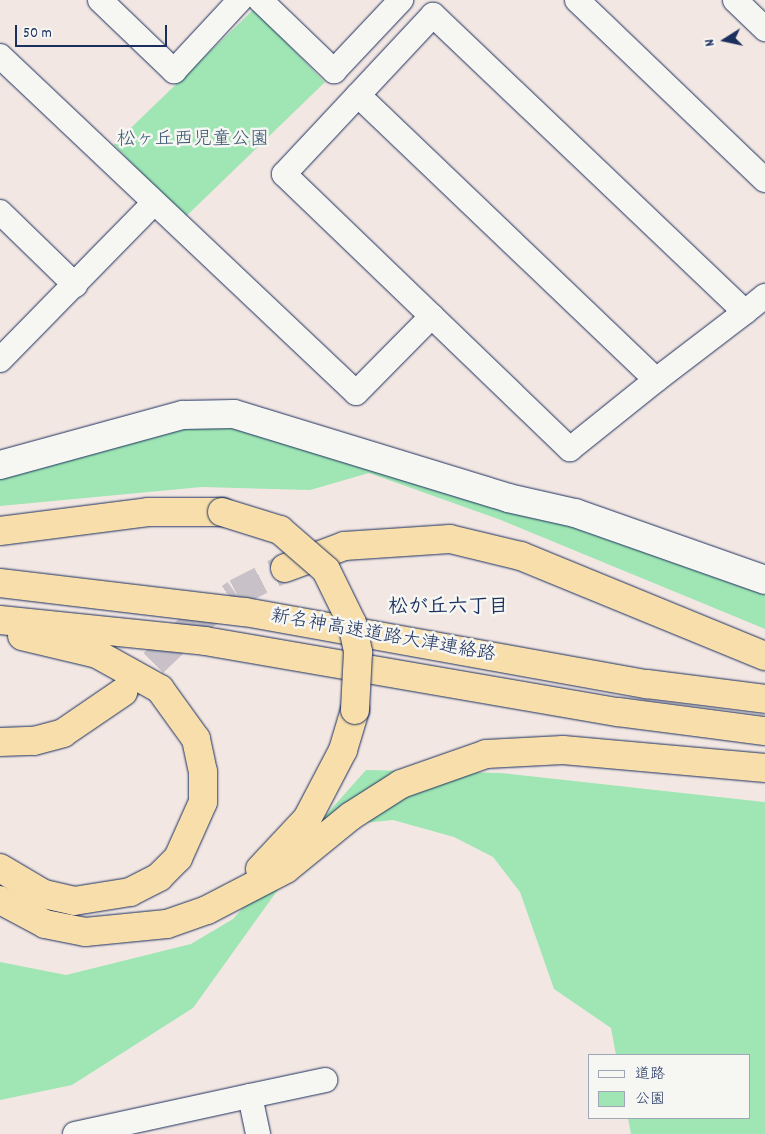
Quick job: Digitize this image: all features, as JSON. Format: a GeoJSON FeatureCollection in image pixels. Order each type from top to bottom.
{"type":"FeatureCollection","features":[{"type":"Feature","properties":{"kind":"highway"},"geometry":{"type":"LineString","coordinates":[[0,531],[148,512],[222,512],[280,530],[326,570],[352,623],[358,652],[355,710],[343,750],[307,819],[282,849],[207,910]]}},
{"type":"Feature","properties":{"kind":"highway"},"geometry":{"type":"LineString","coordinates":[[285,568],[344,546],[450,539],[520,556],[765,656]]}},
{"type":"Feature","properties":{"kind":"highway","name":"新名神高速道路大津連絡路"},"geometry":{"type":"LineString","coordinates":[[0,583],[245,612],[647,684],[765,699]]}},
{"type":"Feature","properties":{"kind":"highway","name":"新名神高速道路大津連絡路"},"geometry":{"type":"LineString","coordinates":[[0,620],[205,641],[618,712],[765,730]]}},
{"type":"Feature","properties":{"kind":"highway"},"geometry":{"type":"LineString","coordinates":[[0,633],[97,654],[160,689],[196,739],[204,772],[203,802],[178,858],[159,877],[130,892],[74,901],[44,894],[0,868]]}},
{"type":"Feature","properties":{"kind":"highway"},"geometry":{"type":"LineString","coordinates":[[0,742],[34,741],[63,733],[123,692]]}},
{"type":"Feature","properties":{"kind":"highway"},"geometry":{"type":"LineString","coordinates":[[0,900],[45,924],[85,932],[128,931],[207,910],[286,868],[393,788],[470,758],[523,749],[563,750],[765,768]]}},
{"type":"Feature","properties":{"kind":"street"},"geometry":{"type":"LineString","coordinates":[[100,0],[174,71],[240,0]]}},
{"type":"Feature","properties":{"kind":"street"},"geometry":{"type":"LineString","coordinates":[[260,0],[334,71],[401,0]]}},
{"type":"Feature","properties":{"kind":"street"},"geometry":{"type":"LineString","coordinates":[[577,0],[765,180]]}},
{"type":"Feature","properties":{"kind":"street"},"geometry":{"type":"LineString","coordinates":[[735,0],[765,28]]}},
{"type":"Feature","properties":{"kind":"street"},"geometry":{"type":"LineString","coordinates":[[745,312],[433,15],[284,174],[570,449],[656,380],[745,312],[765,296]]}},
{"type":"Feature","properties":{"kind":"street"},"geometry":{"type":"LineString","coordinates":[[0,56],[356,393],[432,316]]}},
{"type":"Feature","properties":{"kind":"street"},"geometry":{"type":"LineString","coordinates":[[358,95],[656,380]]}},
{"type":"Feature","properties":{"kind":"street"},"geometry":{"type":"LineString","coordinates":[[0,359],[154,203]]}},
{"type":"Feature","properties":{"kind":"street"},"geometry":{"type":"LineString","coordinates":[[0,212],[75,285]]}},
{"type":"Feature","properties":{"kind":"street"},"geometry":{"type":"LineString","coordinates":[[0,465],[183,415],[234,414],[508,498],[575,513],[765,580]]}},
{"type":"Feature","properties":{"kind":"street"},"geometry":{"type":"LineString","coordinates":[[75,1134],[325,1080]]}},
{"type":"Feature","properties":{"kind":"street"},"geometry":{"type":"LineString","coordinates":[[250,1096],[258,1134]]}},
{"type":"Feature","properties":{"kind":"green space","name":"松ヶ丘西児童公園"},"geometry":{"type":"Polygon","coordinates":[[[254,9],[325,82],[185,218],[114,144],[254,9]]]}},
{"type":"Feature","properties":{"kind":"green space"},"geometry":{"type":"Polygon","coordinates":[[[204,424],[241,430],[573,527],[765,595],[765,629],[501,520],[369,473],[310,490],[202,487],[0,506],[0,478],[151,433],[204,424]]]}},
{"type":"Feature","properties":{"kind":"green space"},"geometry":{"type":"Polygon","coordinates":[[[366,770],[502,773],[765,802],[765,1134],[631,1134],[628,1119],[750,1119],[750,1054],[616,1054],[611,1028],[554,989],[520,892],[493,857],[454,837],[393,820],[323,827],[193,1008],[72,1085],[0,1100],[0,962],[66,975],[191,944],[233,919],[366,770]]]}},
{"type":"Feature","properties":{"kind":"tunnel"},"geometry":{"type":"LineString","coordinates":[[123,692],[196,622],[236,593],[285,568]]}},
{"type":"Feature","properties":{"kind":"district","name":"松が丘六丁目"},"geometry":{"type":"Point","coordinates":[448,608]}}]}
